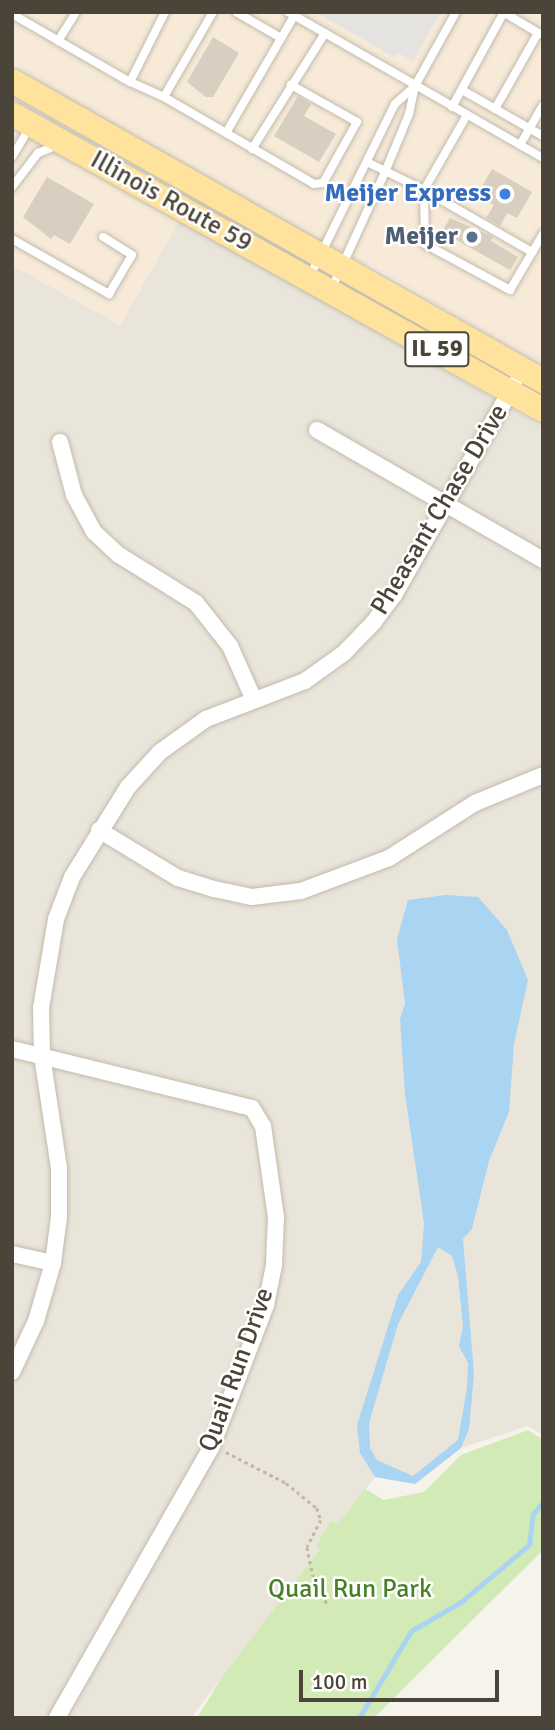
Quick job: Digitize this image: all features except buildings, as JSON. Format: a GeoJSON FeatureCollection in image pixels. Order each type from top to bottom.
{"type":"FeatureCollection","features":[{"type":"Feature","properties":{"kind":"main road","name":"Illinois Route 59"},"geometry":{"type":"LineString","coordinates":[[12,81],[321,256]]}},
{"type":"Feature","properties":{"kind":"main road","name":"Illinois Route 59"},"geometry":{"type":"LineString","coordinates":[[22,119],[331,290]]}},
{"type":"Feature","properties":{"kind":"main road"},"geometry":{"type":"LineString","coordinates":[[22,119],[84,124]]}},
{"type":"Feature","properties":{"kind":"main road","name":"IL 59"},"geometry":{"type":"LineString","coordinates":[[321,256],[533,375]]}},
{"type":"Feature","properties":{"kind":"main road","name":"IL 59"},"geometry":{"type":"LineString","coordinates":[[331,290],[543,410]]}},
{"type":"Feature","properties":{"kind":"street","name":"Pheasant Chase Drive"},"geometry":{"type":"LineString","coordinates":[[12,1371],[36,1321],[52,1263],[59,1168],[42,1055],[41,1008],[56,919],[72,877],[99,830],[160,752],[206,719],[305,681],[358,638],[394,595],[510,391],[533,375]]}},
{"type":"Feature","properties":{"kind":"street"},"geometry":{"type":"LineString","coordinates":[[317,430],[543,559]]}},
{"type":"Feature","properties":{"kind":"street"},"geometry":{"type":"LineString","coordinates":[[60,442],[74,495],[94,532],[119,555],[196,604],[230,646],[254,700]]}},
{"type":"Feature","properties":{"kind":"street"},"geometry":{"type":"LineString","coordinates":[[99,830],[178,878],[252,897],[289,893],[345,877],[389,858],[475,803],[543,775]]}},
{"type":"Feature","properties":{"kind":"street","name":"Quail Run Drive"},"geometry":{"type":"LineString","coordinates":[[12,1049],[252,1108],[263,1126],[276,1217],[274,1265],[266,1305],[212,1446],[57,1718]]}},
{"type":"Feature","properties":{"kind":"street"},"geometry":{"type":"LineString","coordinates":[[12,1254],[52,1263]]}},
{"type":"Feature","properties":{"kind":"lane"},"geometry":{"type":"LineString","coordinates":[[58,41],[76,12]]}},
{"type":"Feature","properties":{"kind":"lane"},"geometry":{"type":"LineString","coordinates":[[164,97],[213,12]]}},
{"type":"Feature","properties":{"kind":"lane"},"geometry":{"type":"LineString","coordinates":[[236,12],[281,38]]}},
{"type":"Feature","properties":{"kind":"lane"},"geometry":{"type":"LineString","coordinates":[[331,290],[409,114],[415,86],[456,12]]}},
{"type":"Feature","properties":{"kind":"lane"},"geometry":{"type":"LineString","coordinates":[[452,107],[503,12],[540,34],[495,109]]}},
{"type":"Feature","properties":{"kind":"lane"},"geometry":{"type":"LineString","coordinates":[[130,82],[163,13]]}},
{"type":"Feature","properties":{"kind":"lane"},"geometry":{"type":"LineString","coordinates":[[17,14],[58,41],[130,82],[164,97],[314,184],[323,183],[357,122],[291,85]]}},
{"type":"Feature","properties":{"kind":"lane"},"geometry":{"type":"LineString","coordinates":[[226,133],[281,38],[291,14],[543,158]]}},
{"type":"Feature","properties":{"kind":"lane"},"geometry":{"type":"LineString","coordinates":[[252,149],[325,33]]}},
{"type":"Feature","properties":{"kind":"lane"},"geometry":{"type":"LineString","coordinates":[[309,278],[369,163],[395,104],[415,86]]}},
{"type":"Feature","properties":{"kind":"lane"},"geometry":{"type":"LineString","coordinates":[[462,90],[543,136]]}},
{"type":"Feature","properties":{"kind":"lane"},"geometry":{"type":"LineString","coordinates":[[520,145],[543,105]]}},
{"type":"Feature","properties":{"kind":"lane"},"geometry":{"type":"LineString","coordinates":[[467,115],[424,190],[425,244],[510,290],[543,234]]}},
{"type":"Feature","properties":{"kind":"lane"},"geometry":{"type":"LineString","coordinates":[[12,157],[22,119]]}},
{"type":"Feature","properties":{"kind":"lane"},"geometry":{"type":"LineString","coordinates":[[12,187],[38,153],[66,144]]}},
{"type":"Feature","properties":{"kind":"lane"},"geometry":{"type":"LineString","coordinates":[[369,163],[424,190],[532,252]]}},
{"type":"Feature","properties":{"kind":"lane"},"geometry":{"type":"LineString","coordinates":[[12,239],[109,294],[132,255],[103,237]]}},
{"type":"Feature","properties":{"kind":"path"},"geometry":{"type":"LineString","coordinates":[[226,1452],[286,1483],[317,1508],[321,1520],[307,1547],[313,1575],[327,1604]]}},
{"type":"Feature","properties":{"kind":"shaded area"},"geometry":{"type":"Polygon","coordinates":[[[12,12],[543,12],[543,367],[381,271],[279,224],[134,145],[12,63],[12,12]]]}},
{"type":"Feature","properties":{"kind":"shaded area"},"geometry":{"type":"Polygon","coordinates":[[[315,12],[441,12],[413,61],[398,53],[394,57],[315,12]]]}},
{"type":"Feature","properties":{"kind":"shaded area"},"geometry":{"type":"Polygon","coordinates":[[[12,133],[63,153],[180,219],[120,325],[12,265],[12,133]]]}},
{"type":"Feature","properties":{"kind":"shaded area"},"geometry":{"type":"Polygon","coordinates":[[[180,219],[543,427],[543,1435],[528,1426],[461,1448],[415,1484],[375,1477],[191,1718],[12,1718],[12,265],[120,325],[180,219]]]}},
{"type":"Feature","properties":{"kind":"green space","name":"Quail Run Park"},"geometry":{"type":"Polygon","coordinates":[[[528,1430],[543,1440],[543,1550],[374,1718],[197,1718],[222,1677],[320,1549],[316,1546],[331,1521],[338,1524],[365,1489],[384,1500],[424,1492],[461,1455],[528,1430]]]}},
{"type":"Feature","properties":{"kind":"water"},"geometry":{"type":"Polygon","coordinates":[[[446,895],[478,897],[507,930],[528,980],[514,1044],[509,1112],[489,1161],[472,1229],[463,1239],[474,1374],[469,1429],[461,1448],[415,1484],[375,1477],[360,1453],[357,1425],[398,1295],[421,1262],[424,1223],[405,1094],[400,1019],[405,1004],[397,939],[408,900],[446,895]],[[438,1247],[398,1324],[369,1423],[370,1448],[377,1460],[413,1476],[458,1440],[467,1388],[468,1363],[459,1346],[463,1326],[458,1276],[452,1256],[438,1247]]]}},
{"type":"Feature","properties":{"kind":"waterway"},"geometry":{"type":"LineString","coordinates":[[359,1718],[411,1631],[461,1602],[529,1545],[533,1514],[543,1502]]}},
{"type":"Feature","properties":{"kind":"place","name":"Meijer Express"},"geometry":{"type":"Point","coordinates":[505,194]}},
{"type":"Feature","properties":{"kind":"place","name":"Meijer"},"geometry":{"type":"Point","coordinates":[472,237]}}]}
